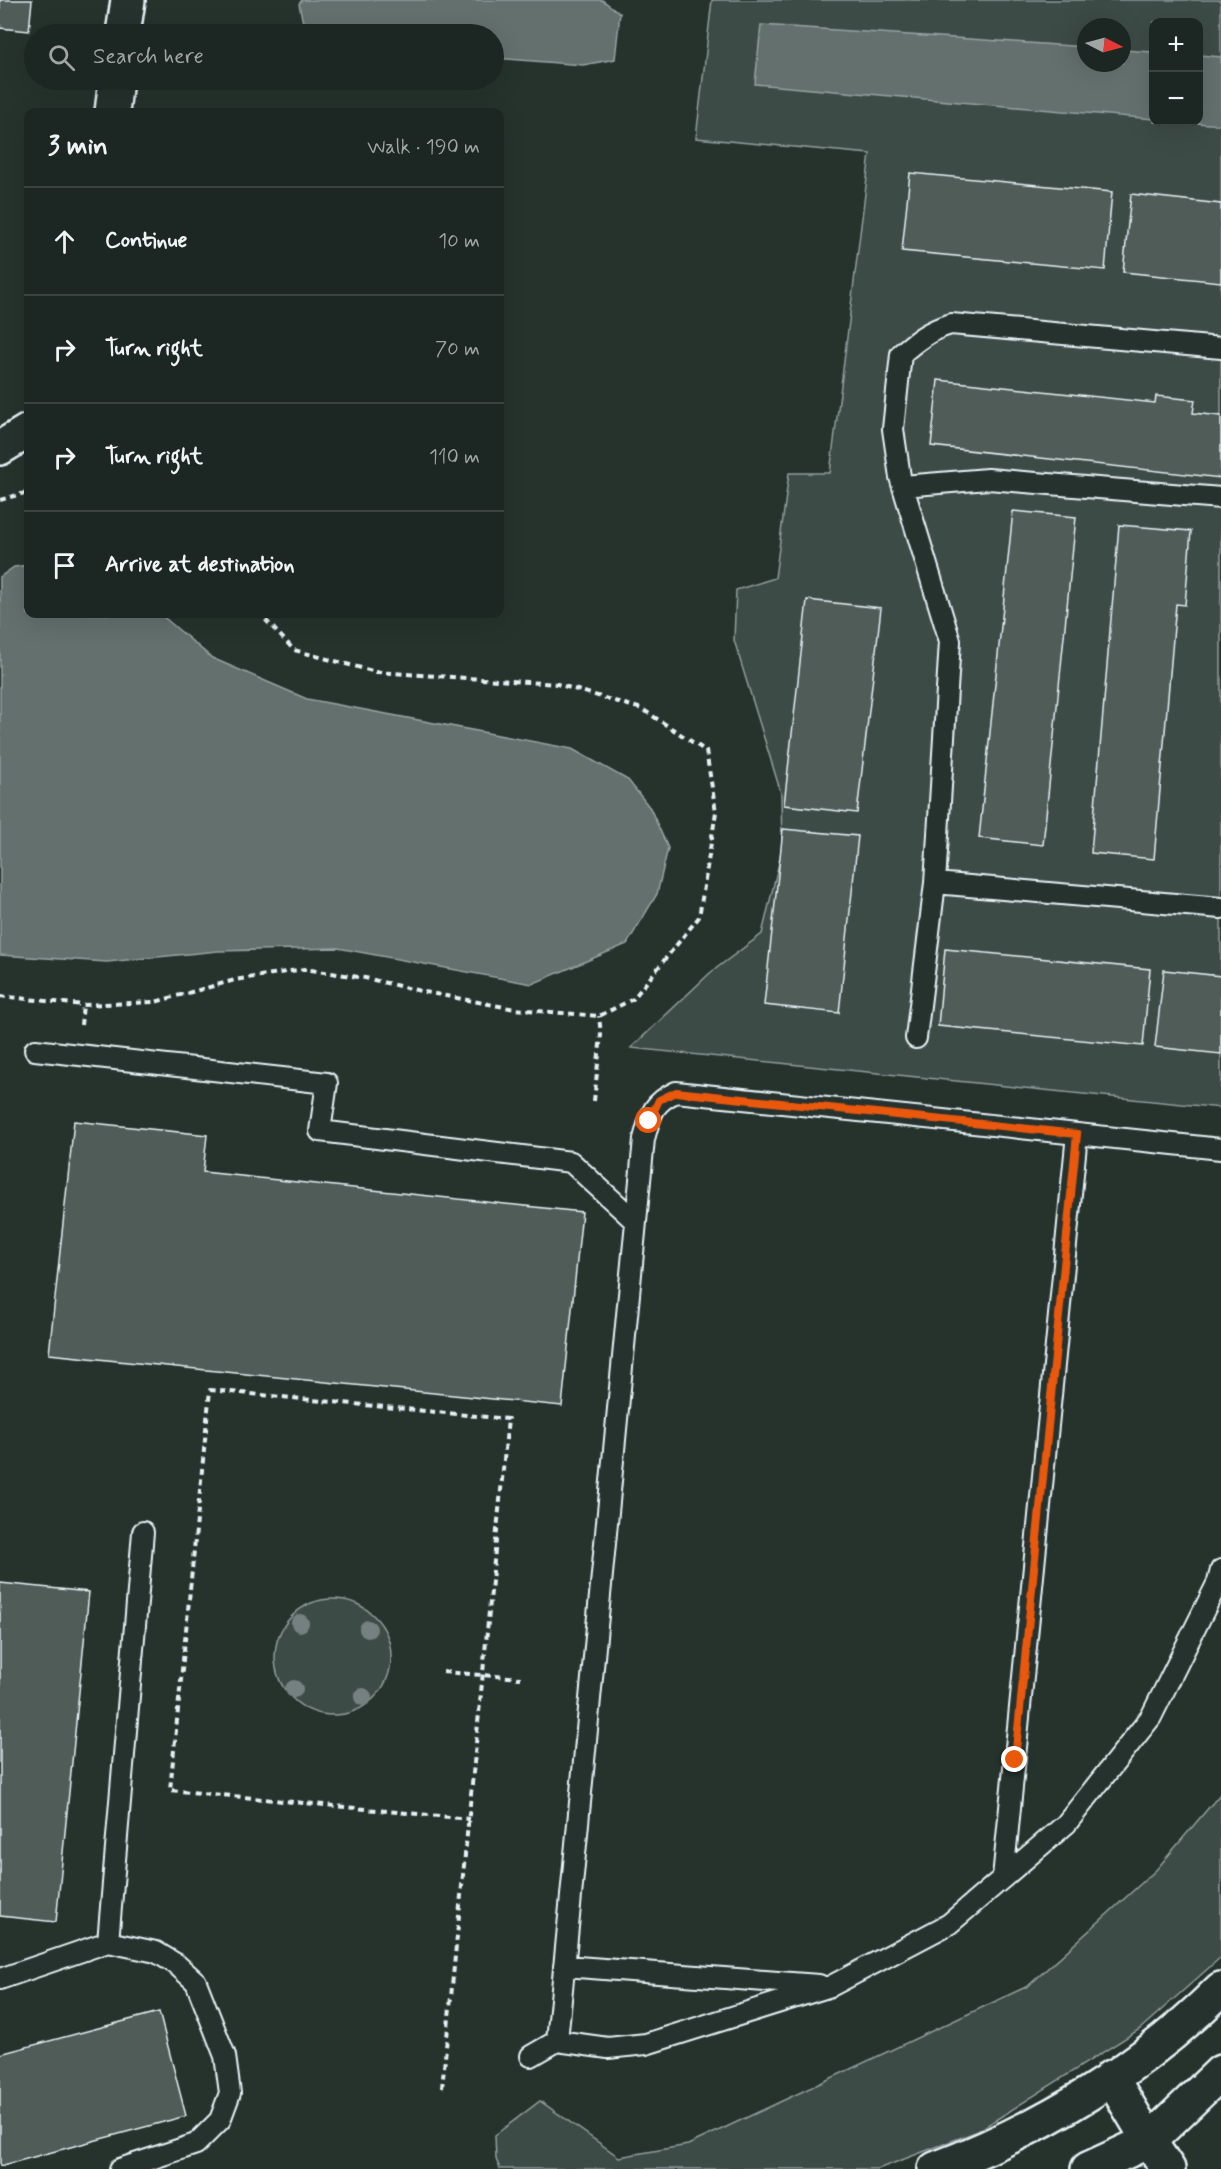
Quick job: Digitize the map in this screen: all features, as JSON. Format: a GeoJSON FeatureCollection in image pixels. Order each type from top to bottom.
{"type":"FeatureCollection","features":[{"type":"Feature","properties":{"kind":"street"},"geometry":{"type":"LineString","coordinates":[[124,24],[128,0]]}},
{"type":"Feature","properties":{"kind":"street"},"geometry":{"type":"LineString","coordinates":[[112,108],[115,90]]}},
{"type":"Feature","properties":{"kind":"street"},"geometry":{"type":"LineString","coordinates":[[0,448],[24,433]]}},
{"type":"Feature","properties":{"kind":"street"},"geometry":{"type":"LineString","coordinates":[[935,2169],[1046,2120],[1147,2055],[1221,1989]]}},
{"type":"Feature","properties":{"kind":"street"},"geometry":{"type":"LineString","coordinates":[[1088,2169],[1149,2141],[1221,2072]]}},
{"type":"Feature","properties":{"kind":"street"},"geometry":{"type":"LineString","coordinates":[[1111,2077],[1168,2169]]}},
{"type":"Feature","properties":{"kind":"lane"},"geometry":{"type":"LineString","coordinates":[[916,1038],[935,883],[950,641],[903,486],[893,429],[901,354],[935,329],[951,324],[1221,348]]}},
{"type":"Feature","properties":{"kind":"lane"},"geometry":{"type":"LineString","coordinates":[[903,486],[988,479],[1221,498]]}},
{"type":"Feature","properties":{"kind":"lane"},"geometry":{"type":"LineString","coordinates":[[935,883],[1221,908]]}},
{"type":"Feature","properties":{"kind":"lane"},"geometry":{"type":"LineString","coordinates":[[35,1050],[78,1053],[327,1083],[321,1131],[571,1162],[636,1222]]}},
{"type":"Feature","properties":{"kind":"lane"},"geometry":{"type":"LineString","coordinates":[[557,2041],[644,1139],[659,1100],[676,1092],[1221,1149]]}},
{"type":"Feature","properties":{"kind":"lane"},"geometry":{"type":"LineString","coordinates":[[1003,1878],[1077,1134]]}},
{"type":"Feature","properties":{"kind":"lane"},"geometry":{"type":"LineString","coordinates":[[108,1942],[143,1532]]}},
{"type":"Feature","properties":{"kind":"lane"},"geometry":{"type":"LineString","coordinates":[[531,2056],[557,2041],[608,2048],[646,2044],[831,1986],[949,1924],[1066,1824],[1151,1717],[1218,1582],[1221,1570]]}},
{"type":"Feature","properties":{"kind":"lane"},"geometry":{"type":"LineString","coordinates":[[0,1979],[108,1942],[156,1952],[176,1964],[196,1982],[225,2056],[231,2093],[220,2120],[196,2144],[120,2169]]}},
{"type":"Feature","properties":{"kind":"lane"},"geometry":{"type":"LineString","coordinates":[[564,1966],[831,1986]]}},
{"type":"Feature","properties":{"kind":"path"},"geometry":{"type":"LineString","coordinates":[[0,500],[24,493]]}},
{"type":"Feature","properties":{"kind":"path"},"geometry":{"type":"LineString","coordinates":[[0,996],[82,1005],[155,1002],[235,980],[304,969],[365,978],[515,1009],[599,1016],[633,999],[699,917],[716,812],[706,751],[642,709],[557,684],[376,672],[294,650],[264,618]]}},
{"type":"Feature","properties":{"kind":"path"},"geometry":{"type":"LineString","coordinates":[[594,1101],[601,1035],[599,1016]]}},
{"type":"Feature","properties":{"kind":"path"},"geometry":{"type":"LineString","coordinates":[[442,2088],[469,1819],[508,1419],[210,1390],[170,1790],[469,1819]]}},
{"type":"Feature","properties":{"kind":"path"},"geometry":{"type":"LineString","coordinates":[[443,1672],[521,1678]]}},
{"type":"Feature","properties":{"kind":"shaded area"},"geometry":{"type":"Polygon","coordinates":[[[302,0],[602,0],[620,13],[615,59],[583,65],[504,59],[504,24],[303,24],[299,4],[302,0]]]}},
{"type":"Feature","properties":{"kind":"shaded area"},"geometry":{"type":"Polygon","coordinates":[[[712,0],[1221,0],[1221,1108],[631,1048],[710,973],[762,934],[782,850],[781,793],[734,640],[736,590],[775,578],[789,473],[830,473],[870,154],[696,138],[712,0]]]}},
{"type":"Feature","properties":{"kind":"shaded area"},"geometry":{"type":"Polygon","coordinates":[[[761,25],[1077,46],[1077,72],[1131,72],[1131,51],[1149,52],[1149,119],[755,84],[761,25]]]}},
{"type":"Feature","properties":{"kind":"shaded area"},"geometry":{"type":"Polygon","coordinates":[[[1203,55],[1221,57],[1221,125],[1203,124],[1203,55]]]}},
{"type":"Feature","properties":{"kind":"shaded area"},"geometry":{"type":"Polygon","coordinates":[[[24,566],[24,618],[165,618],[212,658],[307,699],[572,749],[628,780],[650,808],[668,848],[657,894],[627,944],[532,984],[338,948],[218,951],[107,962],[0,955],[0,577],[14,567],[24,566]]]}},
{"type":"Feature","properties":{"kind":"shaded area"},"geometry":{"type":"Polygon","coordinates":[[[333,1599],[355,1604],[374,1616],[386,1635],[391,1657],[386,1679],[374,1698],[355,1710],[333,1715],[311,1710],[292,1698],[280,1679],[275,1657],[280,1635],[292,1616],[311,1604],[333,1599]]]}},
{"type":"Feature","properties":{"kind":"shaded area"},"geometry":{"type":"Polygon","coordinates":[[[1221,1793],[1221,1957],[1140,2029],[978,2131],[878,2169],[500,2169],[496,2159],[495,2135],[540,2101],[619,2157],[688,2145],[1028,1986],[1156,1870],[1221,1793]]]}},
{"type":"Feature","properties":{"kind":"building"},"geometry":{"type":"Polygon","coordinates":[[[0,0],[32,0],[30,24],[24,24],[24,30],[0,28],[0,0]]]}},
{"type":"Feature","properties":{"kind":"building"},"geometry":{"type":"Polygon","coordinates":[[[910,173],[1112,192],[1105,270],[902,251],[910,173]]]}},
{"type":"Feature","properties":{"kind":"building"},"geometry":{"type":"Polygon","coordinates":[[[1131,194],[1221,204],[1221,282],[1123,272],[1131,194]]]}},
{"type":"Feature","properties":{"kind":"building"},"geometry":{"type":"Polygon","coordinates":[[[938,380],[1155,403],[1156,396],[1195,400],[1193,413],[1221,416],[1221,478],[931,446],[938,380]]]}},
{"type":"Feature","properties":{"kind":"building"},"geometry":{"type":"Polygon","coordinates":[[[1013,511],[1076,517],[1043,845],[979,838],[1013,511]]]}},
{"type":"Feature","properties":{"kind":"building"},"geometry":{"type":"Polygon","coordinates":[[[1119,525],[1191,531],[1185,605],[1176,604],[1154,859],[1091,853],[1119,525]]]}},
{"type":"Feature","properties":{"kind":"building"},"geometry":{"type":"Polygon","coordinates":[[[807,600],[881,608],[857,813],[784,805],[807,600]]]}},
{"type":"Feature","properties":{"kind":"building"},"geometry":{"type":"Polygon","coordinates":[[[783,829],[858,836],[839,1013],[764,1005],[783,829]]]}},
{"type":"Feature","properties":{"kind":"building"},"geometry":{"type":"Polygon","coordinates":[[[945,949],[1150,969],[1143,1046],[938,1026],[945,949]]]}},
{"type":"Feature","properties":{"kind":"building"},"geometry":{"type":"Polygon","coordinates":[[[1164,970],[1221,976],[1221,1054],[1155,1047],[1164,970]]]}},
{"type":"Feature","properties":{"kind":"building"},"geometry":{"type":"Polygon","coordinates":[[[74,1121],[207,1135],[203,1172],[582,1212],[562,1406],[49,1354],[74,1121]]]}},
{"type":"Feature","properties":{"kind":"building"},"geometry":{"type":"Polygon","coordinates":[[[0,1583],[89,1592],[56,1922],[0,1916],[0,1583]]]}},
{"type":"Feature","properties":{"kind":"building"},"geometry":{"type":"Polygon","coordinates":[[[159,2012],[186,2116],[0,2166],[0,2054],[159,2012]]]}},
{"type":"Feature","properties":{"kind":"route"},"geometry":{"type":"LineString","coordinates":[[649,1121],[659,1100],[676,1092],[1077,1134],[1015,1760]]}}]}
